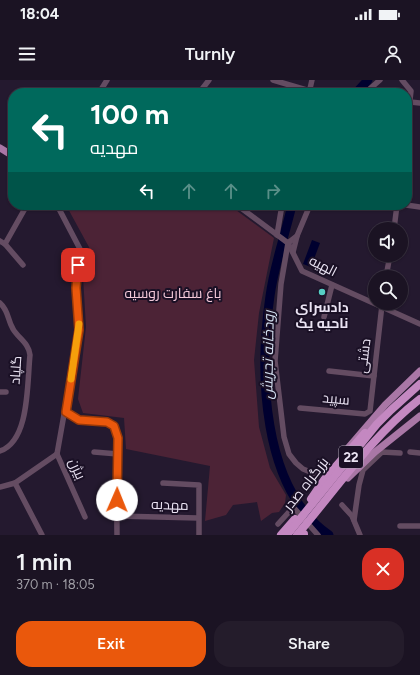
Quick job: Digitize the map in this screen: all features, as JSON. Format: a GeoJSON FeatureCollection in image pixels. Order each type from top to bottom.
{"type":"FeatureCollection","features":[{"type":"Feature","properties":{"kind":"highway","name":"بزرگراه صدر"},"geometry":{"type":"LineString","coordinates":[[281,535],[311,499],[333,469],[388,408],[420,384]]}},
{"type":"Feature","properties":{"kind":"highway","name":"22"},"geometry":{"type":"LineString","coordinates":[[287,535],[378,424],[420,384]]}},
{"type":"Feature","properties":{"kind":"highway","name":"بزرگراه صدر"},"geometry":{"type":"LineString","coordinates":[[302,535],[348,478],[400,418],[420,400]]}},
{"type":"Feature","properties":{"kind":"highway","name":"22"},"geometry":{"type":"LineString","coordinates":[[302,535],[368,448],[398,416],[420,400]]}},
{"type":"Feature","properties":{"kind":"main road"},"geometry":{"type":"LineString","coordinates":[[333,469],[354,438],[420,371]]}},
{"type":"Feature","properties":{"kind":"main road"},"geometry":{"type":"LineString","coordinates":[[348,478],[408,425],[420,417]]}},
{"type":"Feature","properties":{"kind":"street"},"geometry":{"type":"LineString","coordinates":[[203,88],[209,80]]}},
{"type":"Feature","properties":{"kind":"street"},"geometry":{"type":"LineString","coordinates":[[273,80],[298,88]]}},
{"type":"Feature","properties":{"kind":"street"},"geometry":{"type":"LineString","coordinates":[[371,88],[380,80]]}},
{"type":"Feature","properties":{"kind":"street"},"geometry":{"type":"LineString","coordinates":[[402,80],[409,88]]}},
{"type":"Feature","properties":{"kind":"street"},"geometry":{"type":"LineString","coordinates":[[23,265],[3,243],[24,210]]}},
{"type":"Feature","properties":{"kind":"street"},"geometry":{"type":"LineString","coordinates":[[0,487],[15,483],[58,454],[79,330],[76,288],[80,249],[60,210]]}},
{"type":"Feature","properties":{"kind":"street","name":"الهیه"},"geometry":{"type":"LineString","coordinates":[[244,210],[288,243],[298,266],[302,271],[368,299]]}},
{"type":"Feature","properties":{"kind":"street"},"geometry":{"type":"LineString","coordinates":[[278,235],[281,210]]}},
{"type":"Feature","properties":{"kind":"street"},"geometry":{"type":"LineString","coordinates":[[293,252],[297,236],[308,210]]}},
{"type":"Feature","properties":{"kind":"street"},"geometry":{"type":"LineString","coordinates":[[395,222],[396,210]]}},
{"type":"Feature","properties":{"kind":"street"},"geometry":{"type":"LineString","coordinates":[[297,236],[288,243],[281,284],[275,361],[284,437],[290,454],[296,463],[303,469],[318,475]]}},
{"type":"Feature","properties":{"kind":"street"},"geometry":{"type":"LineString","coordinates":[[324,317],[332,285]]}},
{"type":"Feature","properties":{"kind":"street","name":"گلپاد"},"geometry":{"type":"LineString","coordinates":[[0,303],[8,312],[13,330],[29,347],[30,352],[22,422],[19,433],[12,444],[0,451]]}},
{"type":"Feature","properties":{"kind":"street","name":"دشتی"},"geometry":{"type":"LineString","coordinates":[[370,411],[381,310]]}},
{"type":"Feature","properties":{"kind":"street","name":"الهیه"},"geometry":{"type":"LineString","coordinates":[[392,310],[420,324]]}},
{"type":"Feature","properties":{"kind":"street"},"geometry":{"type":"LineString","coordinates":[[329,371],[374,376]]}},
{"type":"Feature","properties":{"kind":"street","name":"سپید"},"geometry":{"type":"LineString","coordinates":[[300,408],[365,414],[370,411]]}},
{"type":"Feature","properties":{"kind":"street"},"geometry":{"type":"LineString","coordinates":[[66,412],[79,420],[107,422],[114,426],[118,438],[117,535]]}},
{"type":"Feature","properties":{"kind":"street"},"geometry":{"type":"LineString","coordinates":[[94,452],[118,454]]}},
{"type":"Feature","properties":{"kind":"street"},"geometry":{"type":"LineString","coordinates":[[354,520],[359,485],[364,470],[382,452],[400,453]]}},
{"type":"Feature","properties":{"kind":"street"},"geometry":{"type":"LineString","coordinates":[[410,452],[420,452]]}},
{"type":"Feature","properties":{"kind":"street","name":"بیژن"},"geometry":{"type":"LineString","coordinates":[[58,454],[85,517]]}},
{"type":"Feature","properties":{"kind":"street"},"geometry":{"type":"LineString","coordinates":[[15,483],[42,535]]}},
{"type":"Feature","properties":{"kind":"street"},"geometry":{"type":"LineString","coordinates":[[163,483],[199,485],[199,535]]}},
{"type":"Feature","properties":{"kind":"street"},"geometry":{"type":"LineString","coordinates":[[342,505],[354,520],[360,535]]}},
{"type":"Feature","properties":{"kind":"street"},"geometry":{"type":"LineString","coordinates":[[278,524],[288,513],[295,510],[318,535]]}},
{"type":"Feature","properties":{"kind":"street","name":"مهدیه"},"geometry":{"type":"LineString","coordinates":[[117,516],[198,518]]}},
{"type":"Feature","properties":{"kind":"street"},"geometry":{"type":"LineString","coordinates":[[400,526],[420,526]]}},
{"type":"Feature","properties":{"kind":"green space","name":"باغ سفارت روسیه"},"geometry":{"type":"Polygon","coordinates":[[[69,210],[236,210],[274,238],[259,313],[254,360],[259,427],[270,468],[286,495],[285,503],[279,512],[272,513],[261,521],[257,502],[233,505],[226,515],[205,521],[210,466],[126,449],[124,418],[83,413],[78,399],[86,327],[83,276],[90,249],[69,210]]]}},
{"type":"Feature","properties":{"kind":"shaded area"},"geometry":{"type":"Polygon","coordinates":[[[312,240],[320,243],[311,267],[303,264],[312,240]]]}},
{"type":"Feature","properties":{"kind":"waterway","name":"رودخانه تجریش"},"geometry":{"type":"LineString","coordinates":[[361,88],[368,80]]}},
{"type":"Feature","properties":{"kind":"waterway","name":"رودخانه تجریش"},"geometry":{"type":"LineString","coordinates":[[291,210],[272,285],[267,326],[265,358],[266,392],[270,426],[278,458],[290,488],[306,514],[329,535]]}},
{"type":"Feature","properties":{"kind":"slow traffic"},"geometry":{"type":"LineString","coordinates":[[71,379],[79,324]]}},
{"type":"Feature","properties":{"kind":"place","name":"دادسرای ناحیه یک"},"geometry":{"type":"Point","coordinates":[322,292]}},
{"type":"Feature","properties":{"kind":"route"},"geometry":{"type":"LineString","coordinates":[[78,265],[76,288],[79,330],[66,412],[79,420],[107,422],[114,426],[118,438],[117,500]]}}]}
